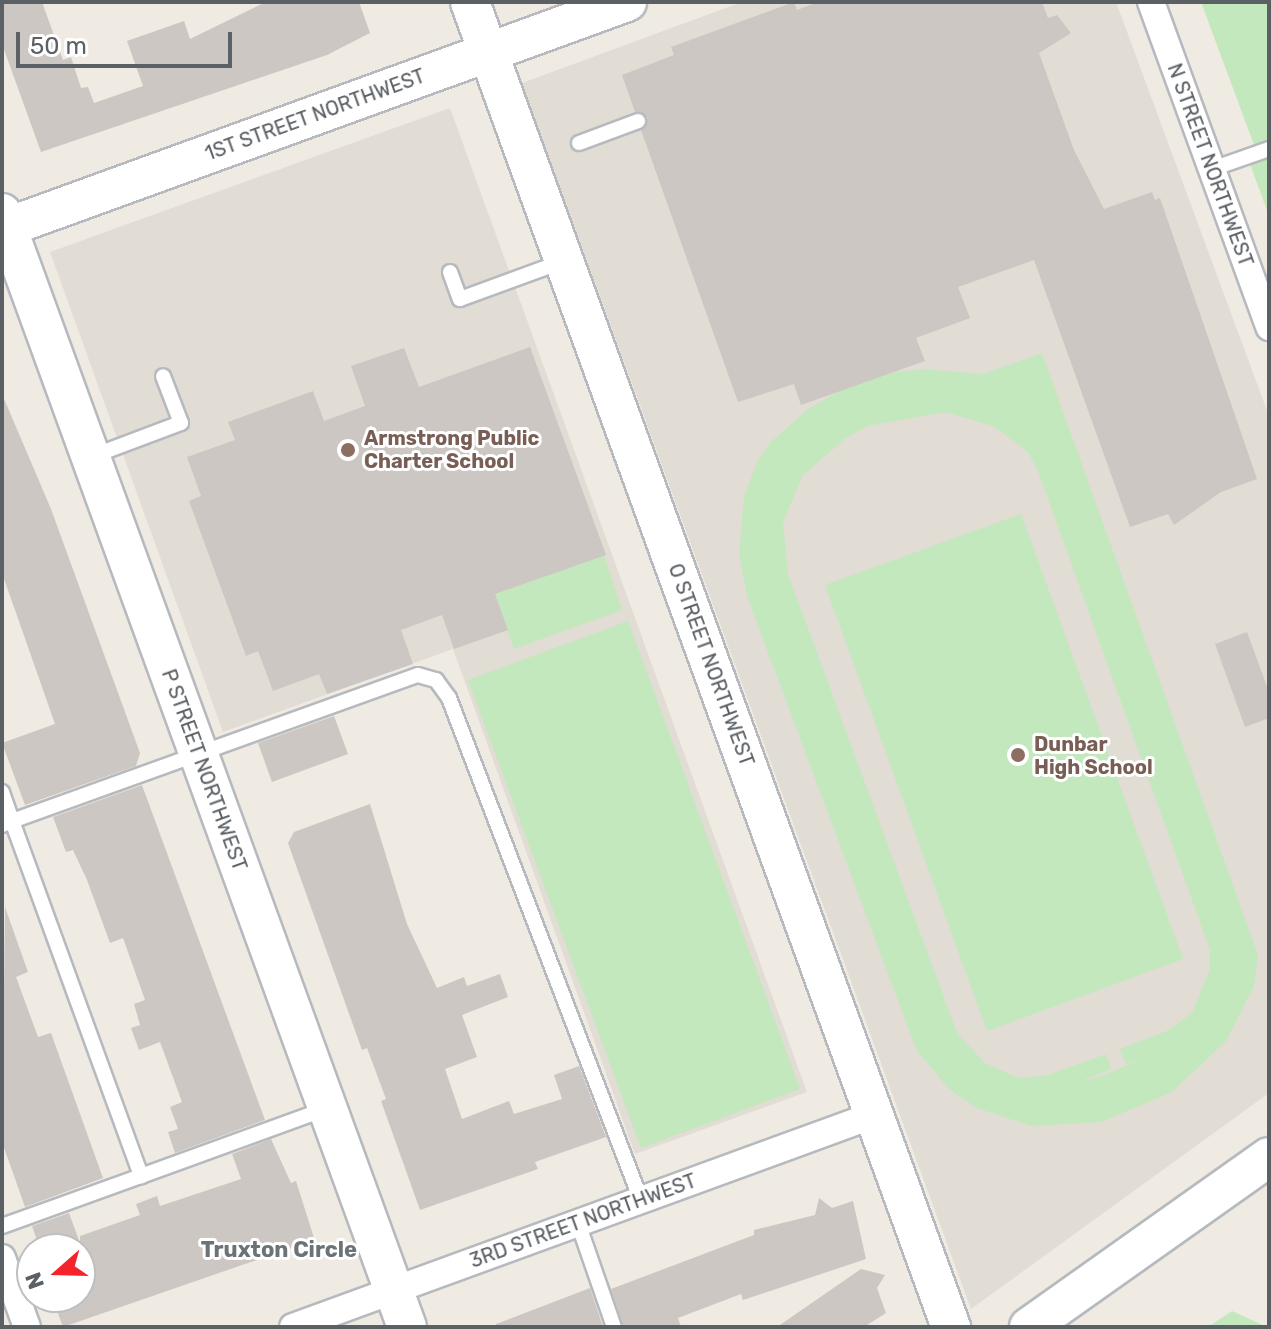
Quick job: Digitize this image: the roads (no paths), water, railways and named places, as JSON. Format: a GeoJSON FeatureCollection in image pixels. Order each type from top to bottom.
{"type":"FeatureCollection","features":[{"type":"Feature","properties":{"kind":"street","name":"O STREET NORTHWEST"},"geometry":{"type":"LineString","coordinates":[[470,2],[951,1327]]}},
{"type":"Feature","properties":{"kind":"street","name":"1ST STREET NORTHWEST"},"geometry":{"type":"LineString","coordinates":[[4,223],[627,2]]}},
{"type":"Feature","properties":{"kind":"street","name":"N STREET NORTHWEST"},"geometry":{"type":"LineString","coordinates":[[1151,2],[1269,327]]}},
{"type":"Feature","properties":{"kind":"street","name":"P STREET NORTHWEST"},"geometry":{"type":"LineString","coordinates":[[4,223],[407,1327]]}},
{"type":"Feature","properties":{"kind":"street","name":"3RD STREET NORTHWEST"},"geometry":{"type":"LineString","coordinates":[[293,1327],[874,1115]]}},
{"type":"Feature","properties":{"kind":"street"},"geometry":{"type":"LineString","coordinates":[[1029,1327],[1269,1157]]}},
{"type":"Feature","properties":{"kind":"street"},"geometry":{"type":"LineString","coordinates":[[2,1258],[27,1327]]}},
{"type":"Feature","properties":{"kind":"lane"},"geometry":{"type":"LineString","coordinates":[[579,143],[638,121]]}},
{"type":"Feature","properties":{"kind":"lane"},"geometry":{"type":"LineString","coordinates":[[1212,169],[1269,149]]}},
{"type":"Feature","properties":{"kind":"lane"},"geometry":{"type":"LineString","coordinates":[[450,272],[460,299],[564,261]]}},
{"type":"Feature","properties":{"kind":"lane"},"geometry":{"type":"LineString","coordinates":[[90,457],[181,423],[163,376]]}},
{"type":"Feature","properties":{"kind":"lane"},"geometry":{"type":"LineString","coordinates":[[7,823],[418,675],[436,680],[449,698],[641,1200]]}},
{"type":"Feature","properties":{"kind":"lane"},"geometry":{"type":"LineString","coordinates":[[2,792],[7,823],[141,1176]]}},
{"type":"Feature","properties":{"kind":"lane"},"geometry":{"type":"LineString","coordinates":[[2,1226],[327,1108]]}},
{"type":"Feature","properties":{"kind":"lane"},"geometry":{"type":"LineString","coordinates":[[578,1223],[614,1327]]}},
{"type":"Feature","properties":{"kind":"place","name":"Armstrong Public Charter School"},"geometry":{"type":"Point","coordinates":[348,450]}},
{"type":"Feature","properties":{"kind":"place","name":"Dunbar High School"},"geometry":{"type":"Point","coordinates":[1018,755]}},
{"type":"Feature","properties":{"kind":"district","name":"Truxton Circle"},"geometry":{"type":"Point","coordinates":[279,1250]}}]}
